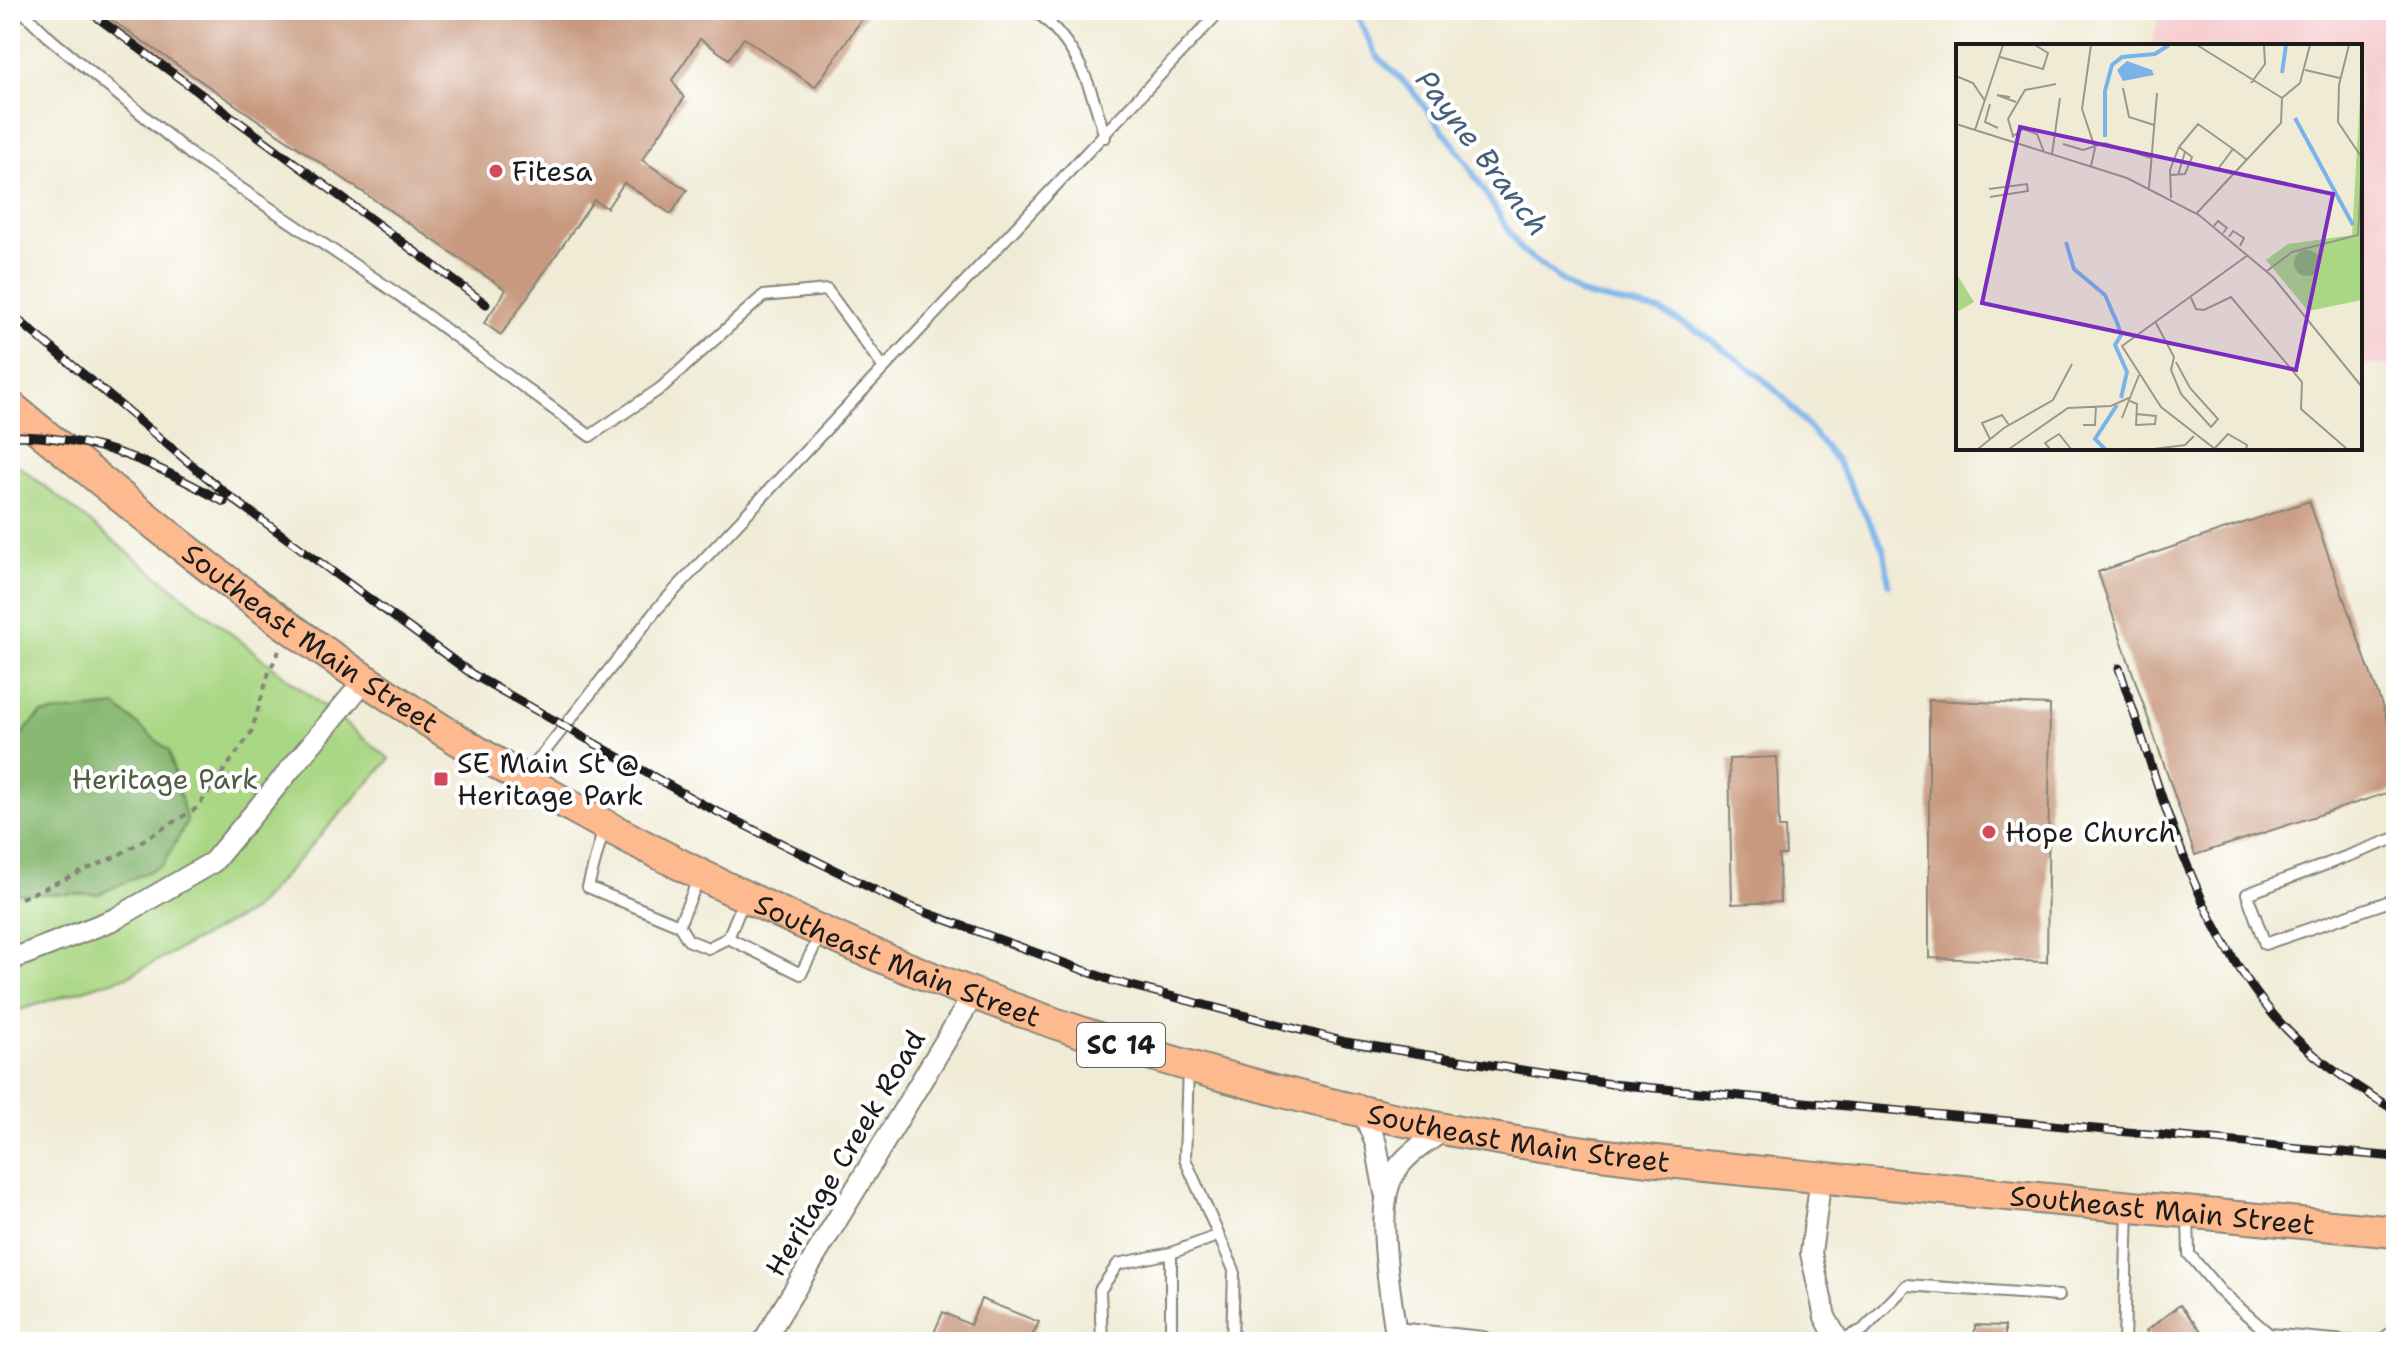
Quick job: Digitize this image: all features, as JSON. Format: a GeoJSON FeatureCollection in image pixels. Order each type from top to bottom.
{"type":"FeatureCollection","features":[{"type":"Feature","properties":{"kind":"main road","name":"Southeast Main Street"},"geometry":{"type":"LineString","coordinates":[[10,406],[291,628],[365,680],[523,779],[604,825],[745,897],[974,994],[1081,1033],[1363,1111],[1446,1129],[1644,1161],[2396,1232]]}},
{"type":"Feature","properties":{"kind":"street"},"geometry":{"type":"LineString","coordinates":[[10,960],[115,919],[213,862],[365,680]]}},
{"type":"Feature","properties":{"kind":"street","name":"Heritage Creek Road"},"geometry":{"type":"LineString","coordinates":[[763,1342],[974,994]]}},
{"type":"Feature","properties":{"kind":"street"},"geometry":{"type":"LineString","coordinates":[[1363,1111],[1376,1144],[1386,1201]]}},
{"type":"Feature","properties":{"kind":"street"},"geometry":{"type":"LineString","coordinates":[[1446,1129],[1410,1153],[1392,1176],[1386,1201],[1385,1220],[1397,1337],[1482,1342]]}},
{"type":"Feature","properties":{"kind":"street"},"geometry":{"type":"LineString","coordinates":[[1821,1177],[1811,1253],[1825,1317],[1838,1342]]}},
{"type":"Feature","properties":{"kind":"lane"},"geometry":{"type":"LineString","coordinates":[[21,10],[53,41],[194,157],[399,295],[590,436],[661,388],[763,296],[827,290],[884,368]]}},
{"type":"Feature","properties":{"kind":"lane"},"geometry":{"type":"LineString","coordinates":[[1035,10],[1049,22],[1086,72],[1105,137]]}},
{"type":"Feature","properties":{"kind":"lane"},"geometry":{"type":"LineString","coordinates":[[523,779],[657,609],[1105,137],[1221,10]]}},
{"type":"Feature","properties":{"kind":"lane"},"geometry":{"type":"LineString","coordinates":[[604,825],[588,887],[679,925],[688,940],[708,948],[728,938],[745,897]]}},
{"type":"Feature","properties":{"kind":"lane"},"geometry":{"type":"LineString","coordinates":[[2396,838],[2247,894],[2265,944],[2396,899]]}},
{"type":"Feature","properties":{"kind":"lane"},"geometry":{"type":"LineString","coordinates":[[679,925],[701,874]]}},
{"type":"Feature","properties":{"kind":"lane"},"geometry":{"type":"LineString","coordinates":[[728,938],[801,974],[822,932]]}},
{"type":"Feature","properties":{"kind":"lane"},"geometry":{"type":"LineString","coordinates":[[1188,1065],[1185,1159],[1234,1270],[1232,1342]]}},
{"type":"Feature","properties":{"kind":"lane"},"geometry":{"type":"LineString","coordinates":[[2124,1342],[2129,1207]]}},
{"type":"Feature","properties":{"kind":"lane"},"geometry":{"type":"LineString","coordinates":[[2188,1213],[2189,1254],[2221,1292],[2269,1334],[2356,1342]]}},
{"type":"Feature","properties":{"kind":"lane"},"geometry":{"type":"LineString","coordinates":[[1102,1342],[1100,1290],[1118,1264],[1171,1253],[1217,1236]]}},
{"type":"Feature","properties":{"kind":"lane"},"geometry":{"type":"LineString","coordinates":[[1171,1253],[1171,1342]]}},
{"type":"Feature","properties":{"kind":"lane"},"geometry":{"type":"LineString","coordinates":[[1838,1342],[1863,1330],[1907,1285],[2059,1296]]}},
{"type":"Feature","properties":{"kind":"lane"},"geometry":{"type":"LineString","coordinates":[[2379,1342],[2396,1329]]}},
{"type":"Feature","properties":{"kind":"path"},"geometry":{"type":"LineString","coordinates":[[10,903],[117,856],[197,808],[251,733],[269,672],[291,628]]}},
{"type":"Feature","properties":{"kind":"shaded area"},"geometry":{"type":"Polygon","coordinates":[[[2161,10],[2396,10],[2396,366],[2362,365],[2362,44],[2152,44],[2161,10]]]}},
{"type":"Feature","properties":{"kind":"green space","name":"Heritage Park"},"geometry":{"type":"Polygon","coordinates":[[[10,459],[390,759],[252,911],[128,976],[10,1013],[10,459]]]}},
{"type":"Feature","properties":{"kind":"green space"},"geometry":{"type":"Polygon","coordinates":[[[116,706],[169,751],[187,822],[163,865],[99,894],[17,894],[10,884],[10,746],[41,714],[116,706]]]}},
{"type":"Feature","properties":{"kind":"building","name":"Fitesa"},"geometry":{"type":"Polygon","coordinates":[[[97,10],[868,10],[815,87],[744,38],[729,59],[700,39],[672,80],[684,98],[642,160],[687,190],[671,214],[624,183],[607,208],[594,200],[501,335],[484,323],[506,290],[97,10]]]}},
{"type":"Feature","properties":{"kind":"building"},"geometry":{"type":"Polygon","coordinates":[[[2309,501],[2396,745],[2396,790],[2195,855],[2098,572],[2309,501]]]}},
{"type":"Feature","properties":{"kind":"building","name":"Hope Church"},"geometry":{"type":"Polygon","coordinates":[[[1929,700],[2050,705],[2047,962],[1929,958],[1929,700]]]}},
{"type":"Feature","properties":{"kind":"building"},"geometry":{"type":"Polygon","coordinates":[[[1777,757],[1779,828],[1785,828],[1786,855],[1779,855],[1780,902],[1732,904],[1729,759],[1777,757]]]}},
{"type":"Feature","properties":{"kind":"building"},"geometry":{"type":"Polygon","coordinates":[[[981,1299],[1039,1322],[1029,1342],[930,1342],[943,1312],[970,1325],[981,1299]]]}},
{"type":"Feature","properties":{"kind":"building"},"geometry":{"type":"Polygon","coordinates":[[[2180,1305],[2210,1342],[2156,1342],[2146,1331],[2180,1305]]]}},
{"type":"Feature","properties":{"kind":"building"},"geometry":{"type":"Polygon","coordinates":[[[1975,1325],[2005,1326],[2005,1342],[1974,1342],[1975,1325]]]}},
{"type":"Feature","properties":{"kind":"waterway","name":"Payne Branch"},"geometry":{"type":"LineString","coordinates":[[1354,10],[1377,56],[1411,89],[1461,154],[1521,250],[1580,294],[1660,311],[1703,334],[1785,399],[1836,460],[1884,549],[1889,584]]}},
{"type":"Feature","properties":{"kind":"railway"},"geometry":{"type":"LineString","coordinates":[[87,10],[486,304]]}},
{"type":"Feature","properties":{"kind":"railway"},"geometry":{"type":"LineString","coordinates":[[10,313],[229,496],[472,674],[700,803],[903,904],[1113,981],[1346,1042],[1611,1084],[2396,1157]]}},
{"type":"Feature","properties":{"kind":"railway"},"geometry":{"type":"LineString","coordinates":[[10,436],[70,441],[122,454],[171,474],[224,502]]}},
{"type":"Feature","properties":{"kind":"railway"},"geometry":{"type":"LineString","coordinates":[[2119,668],[2181,851],[2200,896],[2247,980],[2276,1018],[2303,1045],[2348,1080],[2396,1111]]}},
{"type":"Feature","properties":{"kind":"place","name":"Fitesa"},"geometry":{"type":"Point","coordinates":[496,171]}},
{"type":"Feature","properties":{"kind":"place","name":"SE Main St @ Heritage Park"},"geometry":{"type":"Point","coordinates":[441,779]}},
{"type":"Feature","properties":{"kind":"place","name":"Hope Church"},"geometry":{"type":"Point","coordinates":[1989,832]}}]}
